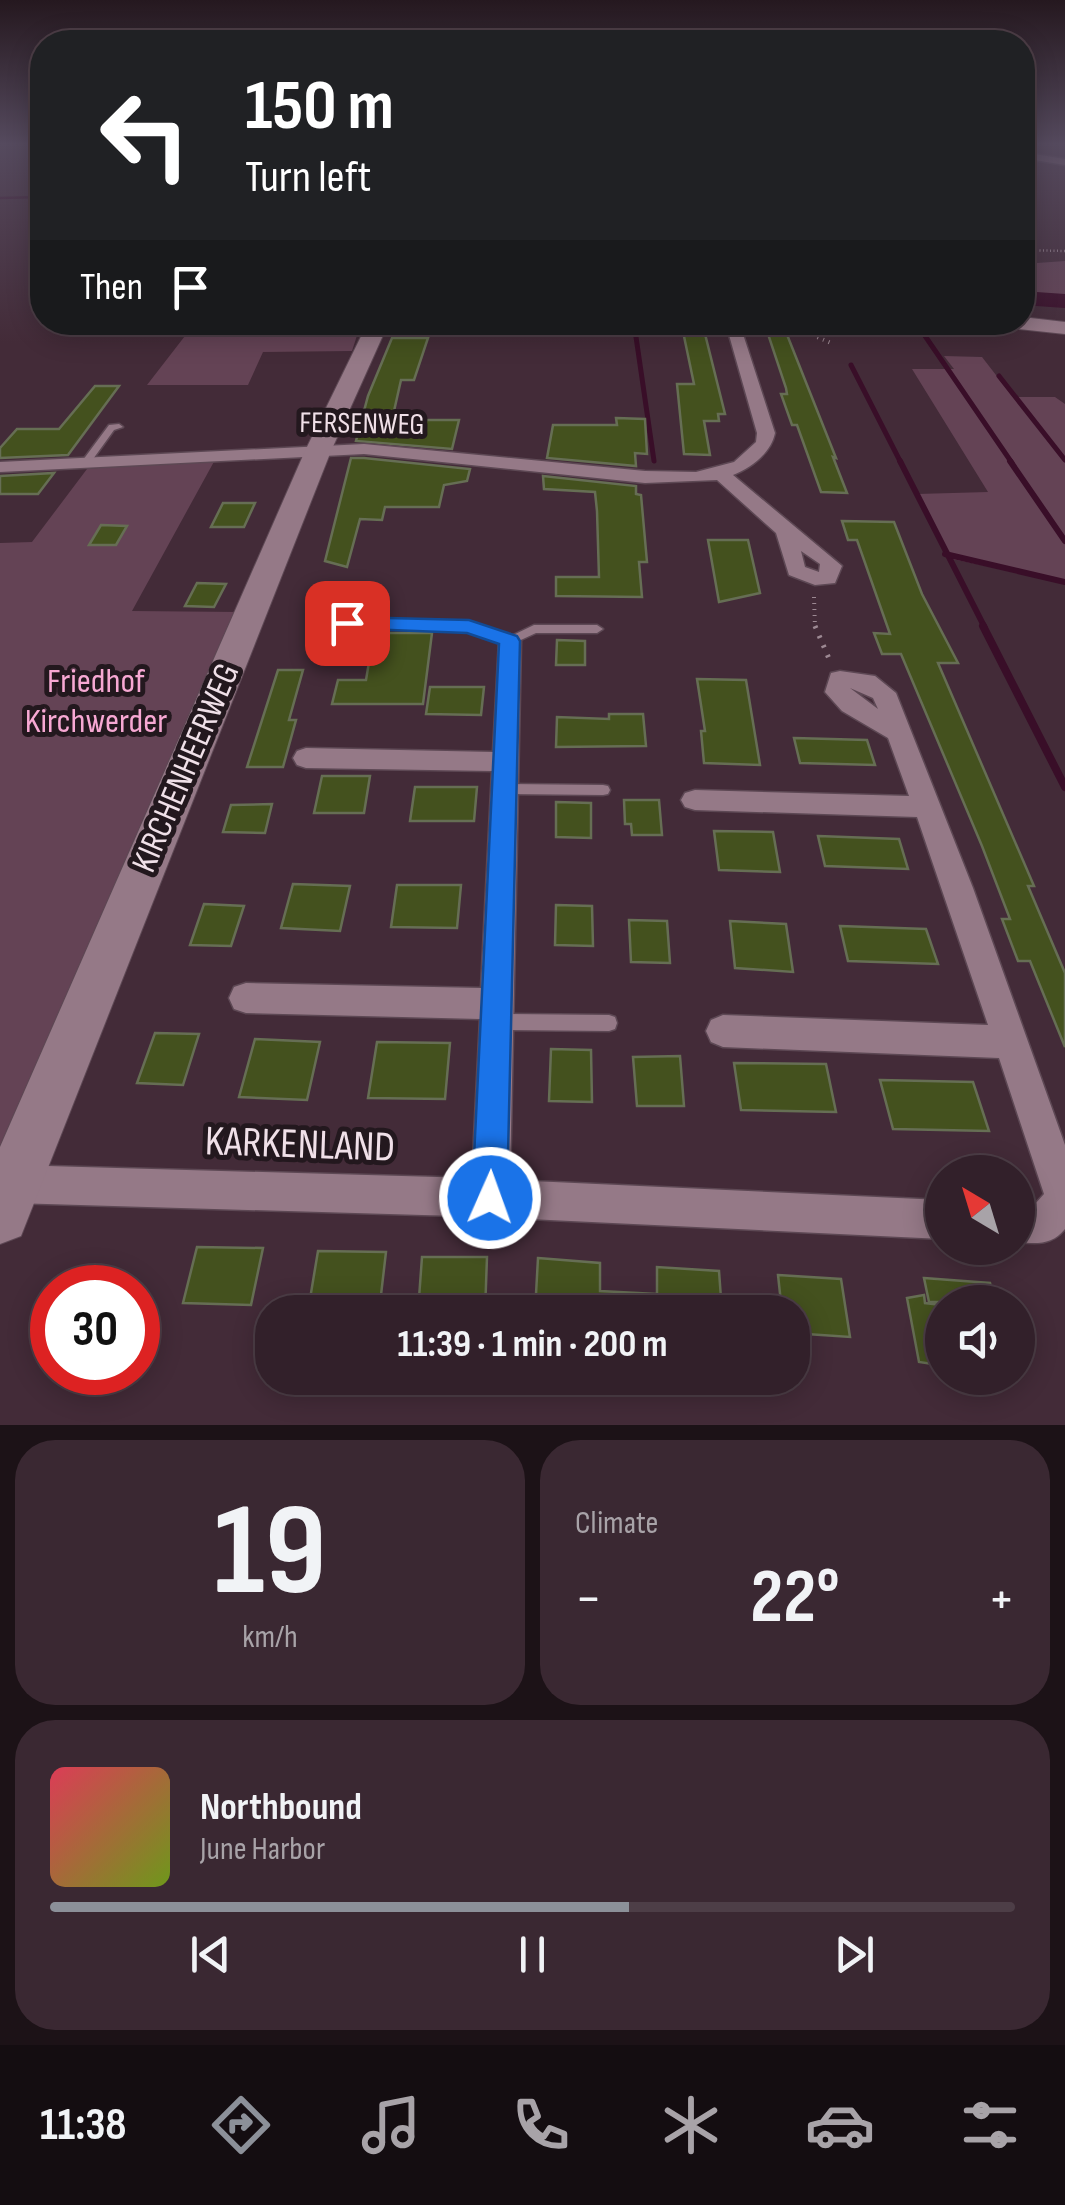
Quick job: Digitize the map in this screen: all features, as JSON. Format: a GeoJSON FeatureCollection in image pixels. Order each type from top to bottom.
{"type":"FeatureCollection","features":[{"type":"Feature","properties":{"kind":"main road"},"geometry":{"type":"LineString","coordinates":[[1035,325],[1065,328]]}},
{"type":"Feature","properties":{"kind":"main road","name":"KIRCHENHEERWEG"},"geometry":{"type":"LineString","coordinates":[[7,1199],[318,451],[372,335]]}},
{"type":"Feature","properties":{"kind":"street"},"geometry":{"type":"LineString","coordinates":[[736,335],[766,433],[764,444],[755,455],[722,474],[786,531],[796,572],[814,579]]}},
{"type":"Feature","properties":{"kind":"street","name":"FERSENWEG"},"geometry":{"type":"LineString","coordinates":[[0,467],[386,450],[670,478],[722,474]]}},
{"type":"Feature","properties":{"kind":"street"},"geometry":{"type":"LineString","coordinates":[[490,1198],[510,641]]}},
{"type":"Feature","properties":{"kind":"street"},"geometry":{"type":"LineString","coordinates":[[840,679],[866,682],[884,693],[958,888],[1065,1199],[1044,1224],[1035,1224]]}},
{"type":"Feature","properties":{"kind":"street"},"geometry":{"type":"LineString","coordinates":[[306,758],[506,776]]}},
{"type":"Feature","properties":{"kind":"street"},"geometry":{"type":"LineString","coordinates":[[695,800],[926,807]]}},
{"type":"Feature","properties":{"kind":"street"},"geometry":{"type":"LineString","coordinates":[[246,998],[496,1013]]}},
{"type":"Feature","properties":{"kind":"street"},"geometry":{"type":"LineString","coordinates":[[723,1032],[1008,1042]]}},
{"type":"Feature","properties":{"kind":"street","name":"KARKENLAND"},"geometry":{"type":"LineString","coordinates":[[7,1199],[490,1198],[925,1219]]}},
{"type":"Feature","properties":{"kind":"lane"},"geometry":{"type":"LineString","coordinates":[[85,464],[112,427],[119,427]]}},
{"type":"Feature","properties":{"kind":"lane"},"geometry":{"type":"LineString","coordinates":[[347,623],[469,626],[510,641],[534,629],[597,629]]}},
{"type":"Feature","properties":{"kind":"lane"},"geometry":{"type":"LineString","coordinates":[[506,776],[603,790]]}},
{"type":"Feature","properties":{"kind":"lane"},"geometry":{"type":"LineString","coordinates":[[496,1013],[609,1023]]}},
{"type":"Feature","properties":{"kind":"path"},"geometry":{"type":"LineString","coordinates":[[1035,251],[1065,252]]}},
{"type":"Feature","properties":{"kind":"path"},"geometry":{"type":"LineString","coordinates":[[813,335],[831,343]]}},
{"type":"Feature","properties":{"kind":"path"},"geometry":{"type":"LineString","coordinates":[[814,579],[811,606],[815,632],[840,679]]}},
{"type":"Feature","properties":{"kind":"green space"},"geometry":{"type":"Polygon","coordinates":[[[1065,261],[1065,307],[1035,305],[1035,263],[1065,261]]]}},
{"type":"Feature","properties":{"kind":"green space"},"geometry":{"type":"Polygon","coordinates":[[[185,335],[357,335],[352,351],[263,352],[248,385],[147,385],[185,335]]]}},
{"type":"Feature","properties":{"kind":"green space"},"geometry":{"type":"Polygon","coordinates":[[[944,356],[982,357],[1013,397],[1055,397],[1065,404],[1065,582],[947,558],[917,494],[988,492],[912,369],[954,369],[944,356]]]}},
{"type":"Feature","properties":{"kind":"green space","name":"Friedhof Kirchwerder"},"geometry":{"type":"Polygon","coordinates":[[[216,458],[132,611],[239,612],[0,1165],[0,543],[32,542],[87,469],[216,458]]]}},
{"type":"Feature","properties":{"kind":"building"},"geometry":{"type":"Polygon","coordinates":[[[684,335],[705,335],[725,414],[718,414],[719,421],[704,421],[710,455],[684,454],[677,384],[694,384],[684,335]]]}},
{"type":"Feature","properties":{"kind":"building"},"geometry":{"type":"Polygon","coordinates":[[[768,335],[787,335],[847,493],[821,492],[797,425],[792,425],[781,394],[787,394],[768,335]]]}},
{"type":"Feature","properties":{"kind":"building"},"geometry":{"type":"Polygon","coordinates":[[[392,338],[428,338],[414,380],[401,380],[392,420],[459,420],[452,449],[356,441],[368,396],[392,338]]]}},
{"type":"Feature","properties":{"kind":"building"},"geometry":{"type":"Polygon","coordinates":[[[95,386],[119,386],[68,455],[0,458],[0,448],[17,429],[59,429],[95,386]]]}},
{"type":"Feature","properties":{"kind":"building"},"geometry":{"type":"Polygon","coordinates":[[[616,418],[645,419],[647,454],[635,453],[636,466],[547,458],[553,425],[617,425],[616,418]]]}},
{"type":"Feature","properties":{"kind":"building"},"geometry":{"type":"Polygon","coordinates":[[[351,458],[470,469],[467,481],[444,485],[439,507],[385,507],[382,520],[360,519],[347,567],[325,561],[351,458]]]}},
{"type":"Feature","properties":{"kind":"building"},"geometry":{"type":"Polygon","coordinates":[[[54,473],[38,494],[0,494],[0,476],[54,473]]]}},
{"type":"Feature","properties":{"kind":"building"},"geometry":{"type":"Polygon","coordinates":[[[543,476],[636,486],[636,494],[641,495],[647,562],[639,562],[642,597],[556,596],[556,577],[599,577],[595,492],[544,489],[543,476]]]}},
{"type":"Feature","properties":{"kind":"building"},"geometry":{"type":"Polygon","coordinates":[[[223,503],[255,503],[244,527],[211,527],[223,503]]]}},
{"type":"Feature","properties":{"kind":"building"},"geometry":{"type":"Polygon","coordinates":[[[842,521],[894,522],[922,594],[958,663],[938,663],[1034,886],[1028,886],[1065,973],[1065,1047],[1030,961],[1018,961],[1002,919],[1010,919],[901,654],[882,654],[874,633],[890,634],[857,540],[848,540],[842,521]]]}},
{"type":"Feature","properties":{"kind":"building"},"geometry":{"type":"Polygon","coordinates":[[[101,525],[127,526],[116,545],[89,545],[101,525]]]}},
{"type":"Feature","properties":{"kind":"building"},"geometry":{"type":"Polygon","coordinates":[[[708,540],[748,540],[760,593],[719,602],[708,540]]]}},
{"type":"Feature","properties":{"kind":"building"},"geometry":{"type":"Polygon","coordinates":[[[197,583],[226,584],[214,607],[185,606],[197,583]]]}},
{"type":"Feature","properties":{"kind":"building"},"geometry":{"type":"Polygon","coordinates":[[[374,633],[432,633],[423,704],[332,704],[338,680],[366,680],[374,633]]]}},
{"type":"Feature","properties":{"kind":"building"},"geometry":{"type":"Polygon","coordinates":[[[557,640],[585,641],[585,665],[556,665],[557,640]]]}},
{"type":"Feature","properties":{"kind":"building"},"geometry":{"type":"Polygon","coordinates":[[[278,670],[303,670],[289,720],[296,720],[283,767],[247,767],[278,670]]]}},
{"type":"Feature","properties":{"kind":"building"},"geometry":{"type":"Polygon","coordinates":[[[697,679],[746,680],[760,765],[704,763],[701,731],[705,731],[697,679]]]}},
{"type":"Feature","properties":{"kind":"building"},"geometry":{"type":"Polygon","coordinates":[[[430,687],[484,687],[481,715],[426,714],[430,687]]]}},
{"type":"Feature","properties":{"kind":"building"},"geometry":{"type":"Polygon","coordinates":[[[609,714],[643,714],[646,746],[556,747],[557,717],[609,719],[609,714]]]}},
{"type":"Feature","properties":{"kind":"building"},"geometry":{"type":"Polygon","coordinates":[[[794,738],[867,740],[875,765],[800,763],[794,738]]]}},
{"type":"Feature","properties":{"kind":"building"},"geometry":{"type":"Polygon","coordinates":[[[322,776],[370,776],[364,813],[314,813],[322,776]]]}},
{"type":"Feature","properties":{"kind":"building"},"geometry":{"type":"Polygon","coordinates":[[[415,787],[477,787],[474,821],[410,821],[415,787]]]}},
{"type":"Feature","properties":{"kind":"building"},"geometry":{"type":"Polygon","coordinates":[[[624,800],[659,800],[662,835],[632,835],[631,824],[625,824],[624,800]]]}},
{"type":"Feature","properties":{"kind":"building"},"geometry":{"type":"Polygon","coordinates":[[[556,802],[591,803],[591,838],[556,837],[556,802]]]}},
{"type":"Feature","properties":{"kind":"building"},"geometry":{"type":"Polygon","coordinates":[[[272,804],[265,833],[223,832],[231,805],[272,804]]]}},
{"type":"Feature","properties":{"kind":"building"},"geometry":{"type":"Polygon","coordinates":[[[714,831],[773,832],[780,872],[719,870],[714,831]]]}},
{"type":"Feature","properties":{"kind":"building"},"geometry":{"type":"Polygon","coordinates":[[[818,836],[899,839],[908,869],[825,866],[818,836]]]}},
{"type":"Feature","properties":{"kind":"building"},"geometry":{"type":"Polygon","coordinates":[[[293,884],[350,886],[340,931],[281,928],[293,884]]]}},
{"type":"Feature","properties":{"kind":"building"},"geometry":{"type":"Polygon","coordinates":[[[397,885],[461,885],[457,928],[391,927],[397,885]]]}},
{"type":"Feature","properties":{"kind":"building"},"geometry":{"type":"Polygon","coordinates":[[[204,904],[244,906],[231,946],[190,945],[204,904]]]}},
{"type":"Feature","properties":{"kind":"building"},"geometry":{"type":"Polygon","coordinates":[[[556,905],[592,906],[593,946],[555,945],[556,905]]]}},
{"type":"Feature","properties":{"kind":"building"},"geometry":{"type":"Polygon","coordinates":[[[629,920],[667,921],[670,963],[631,962],[629,920]]]}},
{"type":"Feature","properties":{"kind":"building"},"geometry":{"type":"Polygon","coordinates":[[[730,921],[786,924],[793,972],[735,968],[730,921]]]}},
{"type":"Feature","properties":{"kind":"building"},"geometry":{"type":"Polygon","coordinates":[[[840,926],[926,929],[938,964],[848,961],[840,926]]]}},
{"type":"Feature","properties":{"kind":"building"},"geometry":{"type":"Polygon","coordinates":[[[155,1033],[199,1034],[183,1085],[137,1083],[155,1033]]]}},
{"type":"Feature","properties":{"kind":"building"},"geometry":{"type":"Polygon","coordinates":[[[255,1039],[320,1042],[307,1100],[239,1097],[255,1039]]]}},
{"type":"Feature","properties":{"kind":"building"},"geometry":{"type":"Polygon","coordinates":[[[377,1042],[450,1043],[445,1099],[368,1098],[377,1042]]]}},
{"type":"Feature","properties":{"kind":"building"},"geometry":{"type":"Polygon","coordinates":[[[551,1049],[591,1050],[592,1102],[549,1101],[551,1049]]]}},
{"type":"Feature","properties":{"kind":"building"},"geometry":{"type":"Polygon","coordinates":[[[680,1056],[684,1106],[637,1106],[633,1057],[680,1056]]]}},
{"type":"Feature","properties":{"kind":"building"},"geometry":{"type":"Polygon","coordinates":[[[734,1063],[826,1064],[836,1112],[741,1110],[734,1063]]]}},
{"type":"Feature","properties":{"kind":"building"},"geometry":{"type":"Polygon","coordinates":[[[880,1080],[973,1082],[989,1131],[893,1129],[880,1080]]]}},
{"type":"Feature","properties":{"kind":"building"},"geometry":{"type":"Polygon","coordinates":[[[197,1247],[263,1248],[251,1305],[183,1303],[197,1247]]]}},
{"type":"Feature","properties":{"kind":"building"},"geometry":{"type":"Polygon","coordinates":[[[318,1251],[386,1252],[381,1295],[311,1295],[318,1251]]]}},
{"type":"Feature","properties":{"kind":"building"},"geometry":{"type":"Polygon","coordinates":[[[422,1257],[487,1257],[486,1295],[419,1295],[422,1257]]]}},
{"type":"Feature","properties":{"kind":"building"},"geometry":{"type":"Polygon","coordinates":[[[538,1258],[600,1263],[600,1291],[657,1294],[657,1267],[719,1271],[721,1295],[536,1295],[538,1258]]]}},
{"type":"Feature","properties":{"kind":"building"},"geometry":{"type":"Polygon","coordinates":[[[778,1275],[841,1279],[850,1337],[810,1334],[810,1295],[780,1295],[778,1275]]]}},
{"type":"Feature","properties":{"kind":"building"},"geometry":{"type":"Polygon","coordinates":[[[924,1278],[991,1285],[925,1285],[924,1278]]]}},
{"type":"Feature","properties":{"kind":"building"},"geometry":{"type":"Polygon","coordinates":[[[924,1295],[925,1363],[919,1362],[907,1298],[924,1295]]]}},
{"type":"Feature","properties":{"kind":"waterway"},"geometry":{"type":"LineString","coordinates":[[1035,299],[1065,301]]}},
{"type":"Feature","properties":{"kind":"waterway"},"geometry":{"type":"LineString","coordinates":[[636,335],[654,461]]}},
{"type":"Feature","properties":{"kind":"waterway"},"geometry":{"type":"LineString","coordinates":[[924,335],[1012,463]]}},
{"type":"Feature","properties":{"kind":"waterway"},"geometry":{"type":"LineString","coordinates":[[851,365],[901,463]]}},
{"type":"Feature","properties":{"kind":"waterway"},"geometry":{"type":"LineString","coordinates":[[999,376],[1065,460]]}},
{"type":"Feature","properties":{"kind":"waterway"},"geometry":{"type":"LineString","coordinates":[[900,461],[948,555]]}},
{"type":"Feature","properties":{"kind":"waterway"},"geometry":{"type":"LineString","coordinates":[[1010,461],[1065,541]]}},
{"type":"Feature","properties":{"kind":"waterway"},"geometry":{"type":"LineString","coordinates":[[948,555],[1065,582]]}},
{"type":"Feature","properties":{"kind":"waterway"},"geometry":{"type":"LineString","coordinates":[[948,555],[985,628]]}},
{"type":"Feature","properties":{"kind":"waterway"},"geometry":{"type":"LineString","coordinates":[[983,626],[1065,787]]}},
{"type":"Feature","properties":{"kind":"route"},"geometry":{"type":"LineString","coordinates":[[347,623],[469,626],[510,641],[490,1198]]}}]}
